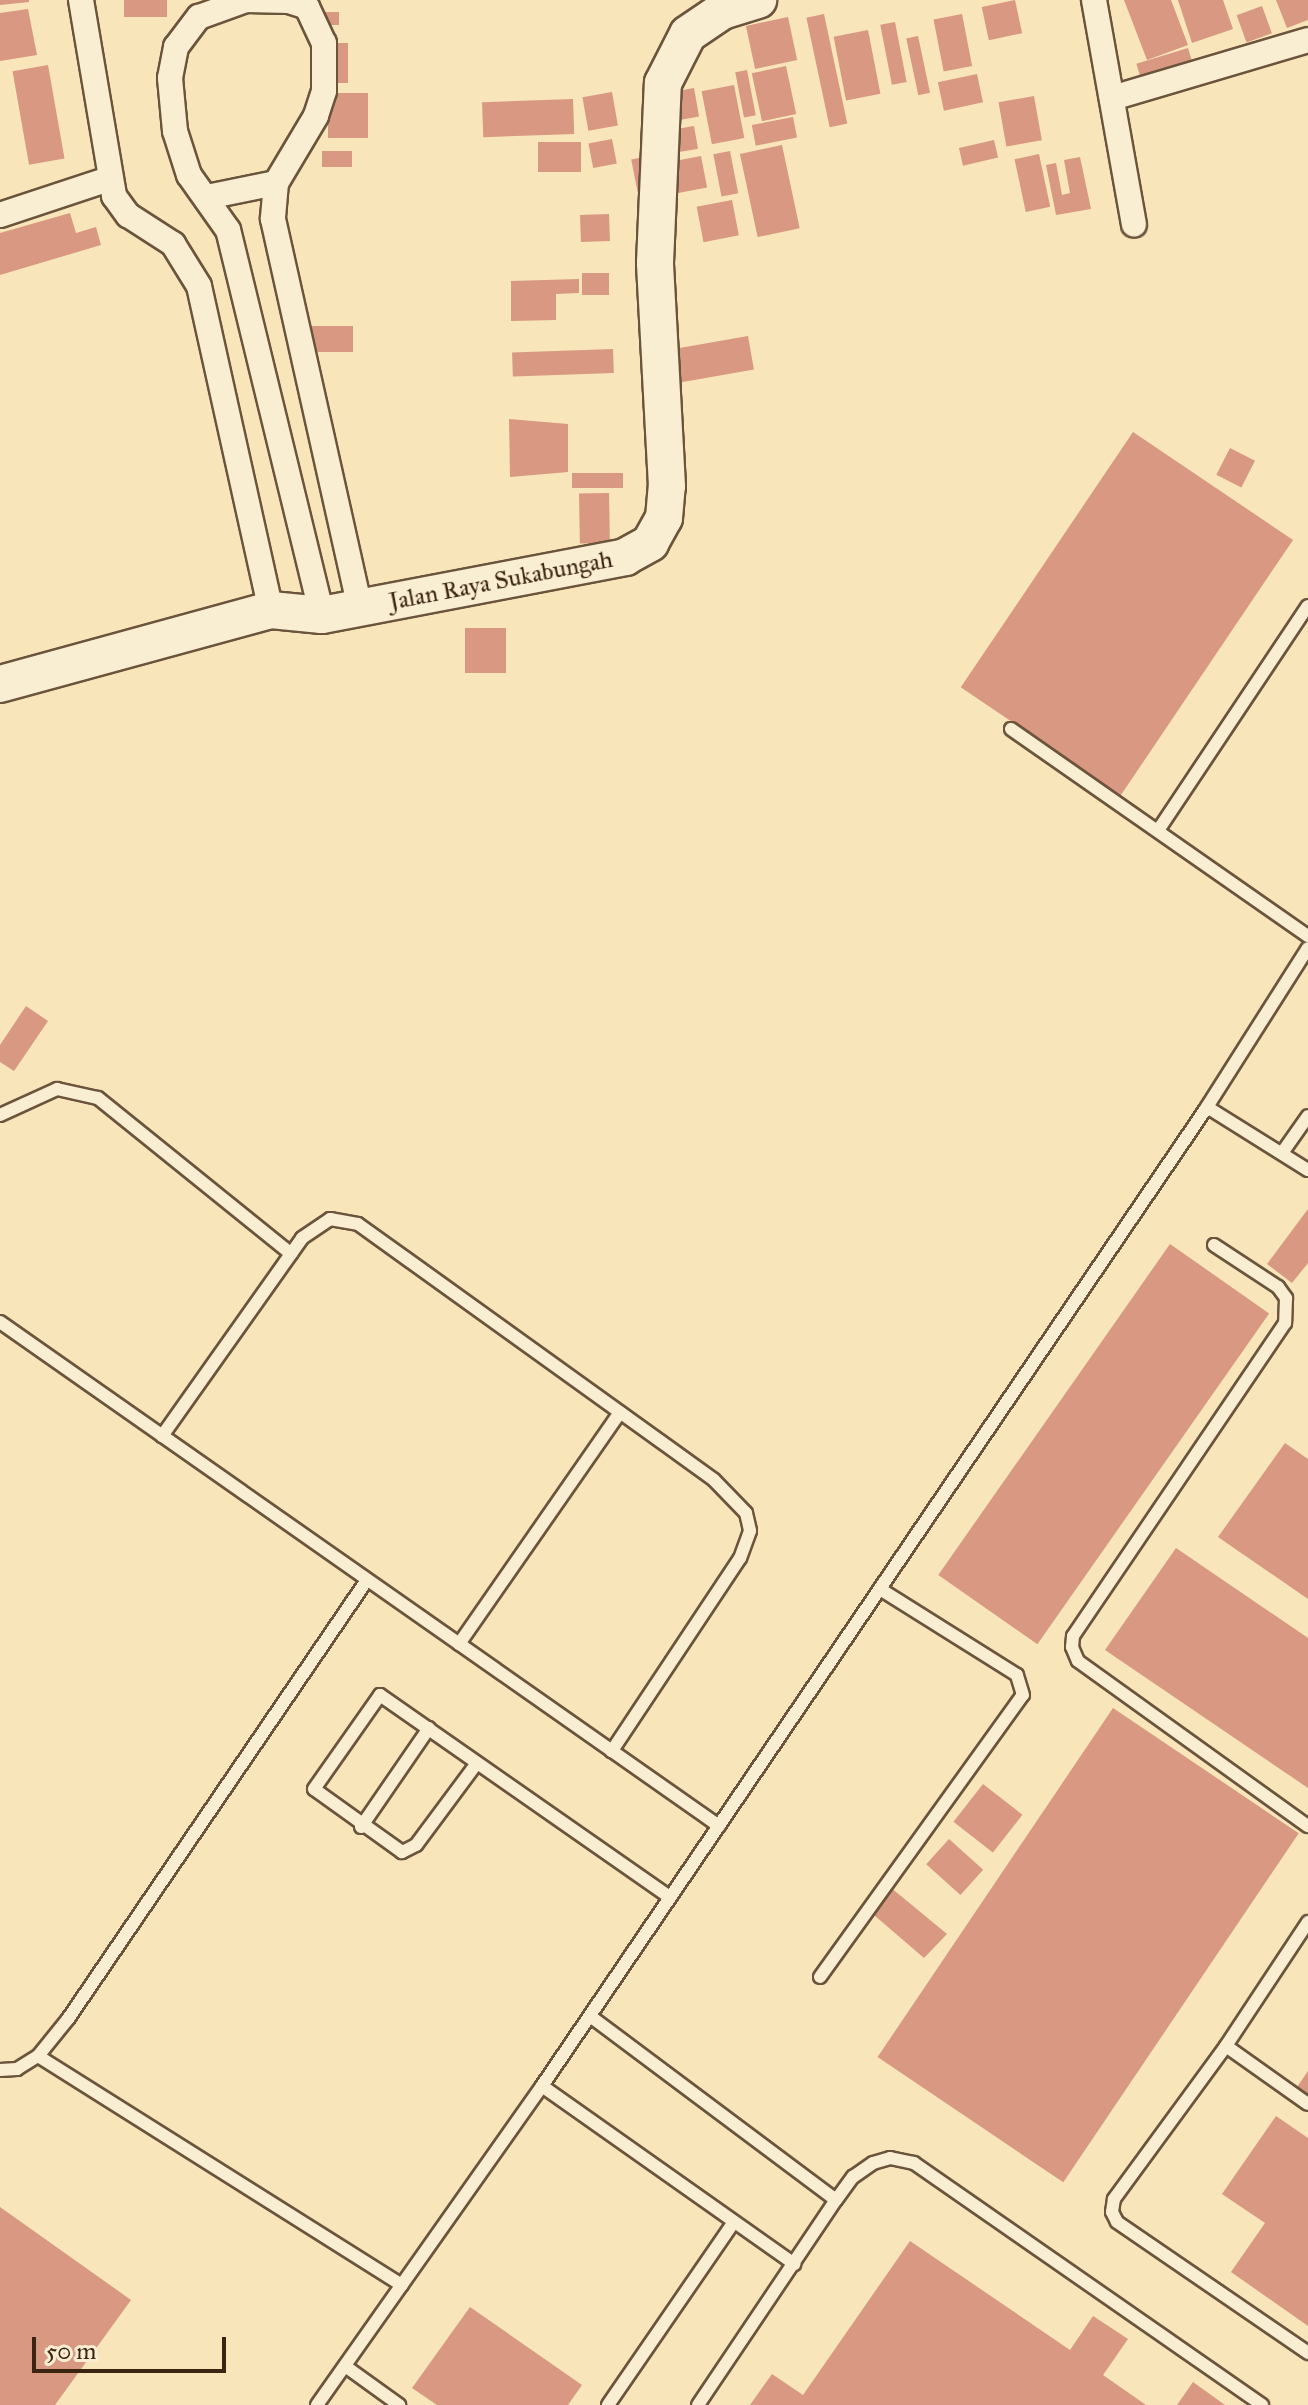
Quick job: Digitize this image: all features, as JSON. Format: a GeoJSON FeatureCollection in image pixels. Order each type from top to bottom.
{"type":"FeatureCollection","features":[{"type":"Feature","properties":{"kind":"street"},"geometry":{"type":"LineString","coordinates":[[81,0],[109,179],[120,206],[173,244],[199,286],[271,610]]}},
{"type":"Feature","properties":{"kind":"street"},"geometry":{"type":"LineString","coordinates":[[322,615],[228,230],[179,156],[170,78],[176,47],[199,17],[246,0],[289,1],[307,7],[324,43],[324,91],[316,116],[276,183],[273,219],[360,608]]}},
{"type":"Feature","properties":{"kind":"street","name":"Jalan Raya Sukabungah"},"geometry":{"type":"LineString","coordinates":[[0,684],[271,610],[322,615],[625,557],[650,543],[664,518],[667,486],[655,263],[663,83],[688,34],[722,11],[758,0]]}},
{"type":"Feature","properties":{"kind":"street"},"geometry":{"type":"LineString","coordinates":[[1094,0],[1134,224]]}},
{"type":"Feature","properties":{"kind":"street"},"geometry":{"type":"LineString","coordinates":[[1112,98],[1308,40]]}},
{"type":"Feature","properties":{"kind":"street"},"geometry":{"type":"LineString","coordinates":[[0,215],[109,179]]}},
{"type":"Feature","properties":{"kind":"street"},"geometry":{"type":"LineString","coordinates":[[207,197],[276,183]]}},
{"type":"Feature","properties":{"kind":"lane"},"geometry":{"type":"LineString","coordinates":[[1159,829],[1308,606]]}},
{"type":"Feature","properties":{"kind":"lane"},"geometry":{"type":"LineString","coordinates":[[1011,729],[1159,829],[1308,936]]}},
{"type":"Feature","properties":{"kind":"lane"},"geometry":{"type":"LineString","coordinates":[[317,2405],[590,2016],[1207,1107],[1308,948]]}},
{"type":"Feature","properties":{"kind":"lane"},"geometry":{"type":"LineString","coordinates":[[0,1115],[57,1089],[98,1098],[291,1254]]}},
{"type":"Feature","properties":{"kind":"lane"},"geometry":{"type":"LineString","coordinates":[[1207,1107],[1308,1170]]}},
{"type":"Feature","properties":{"kind":"lane"},"geometry":{"type":"LineString","coordinates":[[1282,1153],[1308,1116]]}},
{"type":"Feature","properties":{"kind":"lane"},"geometry":{"type":"LineString","coordinates":[[162,1436],[291,1254],[317,1225],[330,1219],[358,1224],[741,1503],[750,1531],[740,1558],[612,1751]]}},
{"type":"Feature","properties":{"kind":"lane"},"geometry":{"type":"LineString","coordinates":[[1214,1245],[1278,1287],[1286,1298],[1285,1323],[1073,1636],[1072,1647],[1078,1661],[1308,1826]]}},
{"type":"Feature","properties":{"kind":"lane"},"geometry":{"type":"LineString","coordinates":[[0,1322],[719,1826]]}},
{"type":"Feature","properties":{"kind":"lane"},"geometry":{"type":"LineString","coordinates":[[459,1644],[620,1412]]}},
{"type":"Feature","properties":{"kind":"lane"},"geometry":{"type":"LineString","coordinates":[[0,2070],[17,2069],[38,2056],[367,1580]]}},
{"type":"Feature","properties":{"kind":"lane"},"geometry":{"type":"LineString","coordinates":[[820,1977],[1023,1695],[1017,1675],[880,1589]]}},
{"type":"Feature","properties":{"kind":"lane"},"geometry":{"type":"LineString","coordinates":[[477,1763],[408,1851],[392,1850],[317,1793],[314,1783],[378,1695],[429,1728],[670,1897]]}},
{"type":"Feature","properties":{"kind":"lane"},"geometry":{"type":"LineString","coordinates":[[361,1827],[429,1728]]}},
{"type":"Feature","properties":{"kind":"lane"},"geometry":{"type":"LineString","coordinates":[[1308,1922],[1226,2046],[1114,2199],[1112,2212],[1117,2222],[1308,2353]]}},
{"type":"Feature","properties":{"kind":"lane"},"geometry":{"type":"LineString","coordinates":[[590,2016],[836,2200]]}},
{"type":"Feature","properties":{"kind":"lane"},"geometry":{"type":"LineString","coordinates":[[1226,2046],[1308,2104]]}},
{"type":"Feature","properties":{"kind":"lane"},"geometry":{"type":"LineString","coordinates":[[38,2056],[402,2285]]}},
{"type":"Feature","properties":{"kind":"lane"},"geometry":{"type":"LineString","coordinates":[[542,2086],[794,2264]]}},
{"type":"Feature","properties":{"kind":"lane"},"geometry":{"type":"LineString","coordinates":[[698,2405],[853,2177],[873,2163],[890,2158],[914,2163],[1262,2405]]}},
{"type":"Feature","properties":{"kind":"lane"},"geometry":{"type":"LineString","coordinates":[[608,2405],[734,2222]]}},
{"type":"Feature","properties":{"kind":"lane"},"geometry":{"type":"LineString","coordinates":[[345,2366],[397,2405]]}},
{"type":"Feature","properties":{"kind":"building"},"geometry":{"type":"Polygon","coordinates":[[[0,0],[29,0],[29,2],[0,5],[0,0]]]}},
{"type":"Feature","properties":{"kind":"building"},"geometry":{"type":"Polygon","coordinates":[[[124,0],[167,0],[167,17],[124,17],[124,0]]]}},
{"type":"Feature","properties":{"kind":"building"},"geometry":{"type":"Polygon","coordinates":[[[1015,0],[1022,33],[989,40],[982,7],[1015,0]]]}},
{"type":"Feature","properties":{"kind":"building"},"geometry":{"type":"Polygon","coordinates":[[[1124,0],[1171,0],[1188,45],[1147,60],[1124,0]]]}},
{"type":"Feature","properties":{"kind":"building"},"geometry":{"type":"Polygon","coordinates":[[[1178,0],[1223,0],[1233,29],[1192,43],[1178,0]]]}},
{"type":"Feature","properties":{"kind":"building"},"geometry":{"type":"Polygon","coordinates":[[[1276,0],[1308,0],[1308,20],[1287,28],[1276,0]]]}},
{"type":"Feature","properties":{"kind":"building"},"geometry":{"type":"Polygon","coordinates":[[[1262,6],[1272,33],[1247,42],[1237,15],[1262,6]]]}},
{"type":"Feature","properties":{"kind":"building"},"geometry":{"type":"Polygon","coordinates":[[[28,9],[37,55],[0,61],[0,13],[28,9]]]}},
{"type":"Feature","properties":{"kind":"building"},"geometry":{"type":"Polygon","coordinates":[[[319,12],[339,12],[339,25],[319,25],[319,12]]]}},
{"type":"Feature","properties":{"kind":"building"},"geometry":{"type":"Polygon","coordinates":[[[824,14],[847,124],[830,127],[806,18],[824,14]]]}},
{"type":"Feature","properties":{"kind":"building"},"geometry":{"type":"Polygon","coordinates":[[[962,14],[972,66],[944,72],[934,20],[962,14]]]}},
{"type":"Feature","properties":{"kind":"building"},"geometry":{"type":"Polygon","coordinates":[[[788,17],[797,60],[755,69],[746,26],[788,17]]]}},
{"type":"Feature","properties":{"kind":"building"},"geometry":{"type":"Polygon","coordinates":[[[895,22],[907,82],[892,85],[880,25],[895,22]]]}},
{"type":"Feature","properties":{"kind":"building"},"geometry":{"type":"Polygon","coordinates":[[[868,30],[880,94],[846,100],[834,37],[868,30]]]}},
{"type":"Feature","properties":{"kind":"building"},"geometry":{"type":"Polygon","coordinates":[[[918,36],[930,93],[918,95],[906,38],[918,36]]]}},
{"type":"Feature","properties":{"kind":"building"},"geometry":{"type":"Polygon","coordinates":[[[330,43],[348,43],[348,83],[330,83],[330,43]]]}},
{"type":"Feature","properties":{"kind":"building"},"geometry":{"type":"Polygon","coordinates":[[[1188,48],[1193,64],[1141,80],[1136,64],[1188,48]]]}},
{"type":"Feature","properties":{"kind":"building"},"geometry":{"type":"Polygon","coordinates":[[[48,65],[64,159],[29,165],[13,71],[48,65]]]}},
{"type":"Feature","properties":{"kind":"building"},"geometry":{"type":"Polygon","coordinates":[[[786,66],[796,114],[762,121],[752,73],[786,66]]]}},
{"type":"Feature","properties":{"kind":"building"},"geometry":{"type":"Polygon","coordinates":[[[747,70],[756,115],[744,117],[735,72],[747,70]]]}},
{"type":"Feature","properties":{"kind":"building"},"geometry":{"type":"Polygon","coordinates":[[[977,74],[983,102],[944,111],[938,82],[977,74]]]}},
{"type":"Feature","properties":{"kind":"building"},"geometry":{"type":"Polygon","coordinates":[[[734,85],[744,138],[712,144],[702,91],[734,85]]]}},
{"type":"Feature","properties":{"kind":"building"},"geometry":{"type":"Polygon","coordinates":[[[694,88],[699,117],[669,122],[663,93],[694,88]]]}},
{"type":"Feature","properties":{"kind":"building"},"geometry":{"type":"Polygon","coordinates":[[[612,92],[618,125],[588,131],[582,97],[612,92]]]}},
{"type":"Feature","properties":{"kind":"building"},"geometry":{"type":"Polygon","coordinates":[[[328,93],[368,93],[368,138],[328,138],[328,93]]]}},
{"type":"Feature","properties":{"kind":"building"},"geometry":{"type":"Polygon","coordinates":[[[1034,96],[1042,140],[1006,147],[999,102],[1034,96]]]}},
{"type":"Feature","properties":{"kind":"building"},"geometry":{"type":"Polygon","coordinates":[[[573,99],[574,134],[483,137],[482,102],[573,99]]]}},
{"type":"Feature","properties":{"kind":"building"},"geometry":{"type":"Polygon","coordinates":[[[793,117],[797,138],[756,146],[752,125],[793,117]]]}},
{"type":"Feature","properties":{"kind":"building"},"geometry":{"type":"Polygon","coordinates":[[[694,126],[698,149],[679,152],[675,129],[694,126]]]}},
{"type":"Feature","properties":{"kind":"building"},"geometry":{"type":"Polygon","coordinates":[[[612,139],[617,164],[593,168],[588,144],[612,139]]]}},
{"type":"Feature","properties":{"kind":"building"},"geometry":{"type":"Polygon","coordinates":[[[994,140],[998,158],[963,166],[959,148],[994,140]]]}},
{"type":"Feature","properties":{"kind":"building"},"geometry":{"type":"Polygon","coordinates":[[[538,142],[581,142],[581,172],[538,172],[538,142]]]}},
{"type":"Feature","properties":{"kind":"building"},"geometry":{"type":"Polygon","coordinates":[[[782,145],[800,228],[758,237],[740,154],[782,145]]]}},
{"type":"Feature","properties":{"kind":"building"},"geometry":{"type":"Polygon","coordinates":[[[322,151],[352,151],[352,167],[322,167],[322,151]]]}},
{"type":"Feature","properties":{"kind":"building"},"geometry":{"type":"Polygon","coordinates":[[[730,151],[738,193],[722,196],[713,154],[730,151]]]}},
{"type":"Feature","properties":{"kind":"building"},"geometry":{"type":"Polygon","coordinates":[[[1039,154],[1050,207],[1026,212],[1015,159],[1039,154]]]}},
{"type":"Feature","properties":{"kind":"building"},"geometry":{"type":"Polygon","coordinates":[[[701,156],[707,187],[672,194],[666,163],[701,156]]]}},
{"type":"Feature","properties":{"kind":"building"},"geometry":{"type":"Polygon","coordinates":[[[644,157],[650,189],[638,192],[631,159],[644,157]]]}},
{"type":"Feature","properties":{"kind":"building"},"geometry":{"type":"Polygon","coordinates":[[[1080,157],[1091,209],[1056,215],[1046,165],[1056,163],[1062,195],[1070,193],[1064,160],[1080,157]]]}},
{"type":"Feature","properties":{"kind":"building"},"geometry":{"type":"Polygon","coordinates":[[[732,200],[739,235],[704,242],[697,207],[732,200]]]}},
{"type":"Feature","properties":{"kind":"building"},"geometry":{"type":"Polygon","coordinates":[[[70,213],[76,233],[96,227],[101,245],[0,275],[0,233],[70,213]]]}},
{"type":"Feature","properties":{"kind":"building"},"geometry":{"type":"Polygon","coordinates":[[[609,214],[610,241],[581,242],[580,215],[609,214]]]}},
{"type":"Feature","properties":{"kind":"building"},"geometry":{"type":"Polygon","coordinates":[[[582,273],[609,273],[609,295],[582,295],[582,273]]]}},
{"type":"Feature","properties":{"kind":"building"},"geometry":{"type":"Polygon","coordinates":[[[579,279],[579,293],[556,294],[556,320],[511,321],[511,281],[579,279]]]}},
{"type":"Feature","properties":{"kind":"building"},"geometry":{"type":"Polygon","coordinates":[[[305,326],[353,326],[353,352],[305,352],[305,326]]]}},
{"type":"Feature","properties":{"kind":"building"},"geometry":{"type":"Polygon","coordinates":[[[748,336],[754,369],[674,384],[668,350],[748,336]]]}},
{"type":"Feature","properties":{"kind":"building"},"geometry":{"type":"Polygon","coordinates":[[[613,349],[614,373],[513,377],[512,353],[613,349]]]}},
{"type":"Feature","properties":{"kind":"building"},"geometry":{"type":"Polygon","coordinates":[[[509,419],[568,424],[568,472],[510,477],[509,419]]]}},
{"type":"Feature","properties":{"kind":"building"},"geometry":{"type":"Polygon","coordinates":[[[1133,432],[1293,540],[1121,795],[961,687],[1133,432]]]}},
{"type":"Feature","properties":{"kind":"building"},"geometry":{"type":"Polygon","coordinates":[[[1230,448],[1255,461],[1241,487],[1216,475],[1230,448]]]}},
{"type":"Feature","properties":{"kind":"building"},"geometry":{"type":"Polygon","coordinates":[[[572,473],[623,473],[623,488],[572,488],[572,473]]]}},
{"type":"Feature","properties":{"kind":"building"},"geometry":{"type":"Polygon","coordinates":[[[609,493],[610,543],[580,544],[579,494],[609,493]]]}},
{"type":"Feature","properties":{"kind":"building"},"geometry":{"type":"Polygon","coordinates":[[[465,628],[506,628],[506,673],[465,673],[465,628]]]}},
{"type":"Feature","properties":{"kind":"building"},"geometry":{"type":"Polygon","coordinates":[[[26,1006],[48,1021],[14,1071],[0,1062],[0,1045],[26,1006]]]}},
{"type":"Feature","properties":{"kind":"building"},"geometry":{"type":"Polygon","coordinates":[[[1308,1209],[1308,1263],[1292,1283],[1267,1264],[1308,1209]]]}},
{"type":"Feature","properties":{"kind":"building"},"geometry":{"type":"Polygon","coordinates":[[[1170,1244],[1269,1313],[1037,1644],[938,1575],[1170,1244]]]}},
{"type":"Feature","properties":{"kind":"building"},"geometry":{"type":"Polygon","coordinates":[[[1285,1443],[1308,1459],[1308,1599],[1218,1537],[1285,1443]]]}},
{"type":"Feature","properties":{"kind":"building"},"geometry":{"type":"Polygon","coordinates":[[[1176,1548],[1308,1638],[1308,1788],[1105,1650],[1176,1548]]]}},
{"type":"Feature","properties":{"kind":"building"},"geometry":{"type":"Polygon","coordinates":[[[1113,1708],[1299,1833],[1063,2182],[878,2057],[1113,1708]]]}},
{"type":"Feature","properties":{"kind":"building"},"geometry":{"type":"Polygon","coordinates":[[[983,1784],[1022,1815],[993,1853],[953,1822],[983,1784]]]}},
{"type":"Feature","properties":{"kind":"building"},"geometry":{"type":"Polygon","coordinates":[[[949,1839],[983,1870],[960,1895],[926,1864],[949,1839]]]}},
{"type":"Feature","properties":{"kind":"building"},"geometry":{"type":"Polygon","coordinates":[[[890,1887],[947,1934],[924,1958],[874,1915],[890,1887]]]}},
{"type":"Feature","properties":{"kind":"building"},"geometry":{"type":"Polygon","coordinates":[[[1308,2071],[1308,2103],[1293,2093],[1308,2071]]]}},
{"type":"Feature","properties":{"kind":"building"},"geometry":{"type":"Polygon","coordinates":[[[1276,2116],[1308,2138],[1308,2326],[1231,2272],[1265,2223],[1222,2194],[1276,2116]]]}},
{"type":"Feature","properties":{"kind":"building"},"geometry":{"type":"Polygon","coordinates":[[[0,2207],[131,2300],[55,2405],[0,2405],[0,2207]]]}},
{"type":"Feature","properties":{"kind":"building"},"geometry":{"type":"Polygon","coordinates":[[[910,2241],[1070,2350],[1093,2316],[1128,2339],[1103,2375],[1146,2405],[750,2405],[772,2374],[803,2395],[910,2241]]]}},
{"type":"Feature","properties":{"kind":"building"},"geometry":{"type":"Polygon","coordinates":[[[470,2307],[582,2385],[568,2405],[437,2405],[412,2388],[470,2307]]]}},
{"type":"Feature","properties":{"kind":"building"},"geometry":{"type":"Polygon","coordinates":[[[1193,2382],[1225,2405],[1177,2405],[1193,2382]]]}}]}
